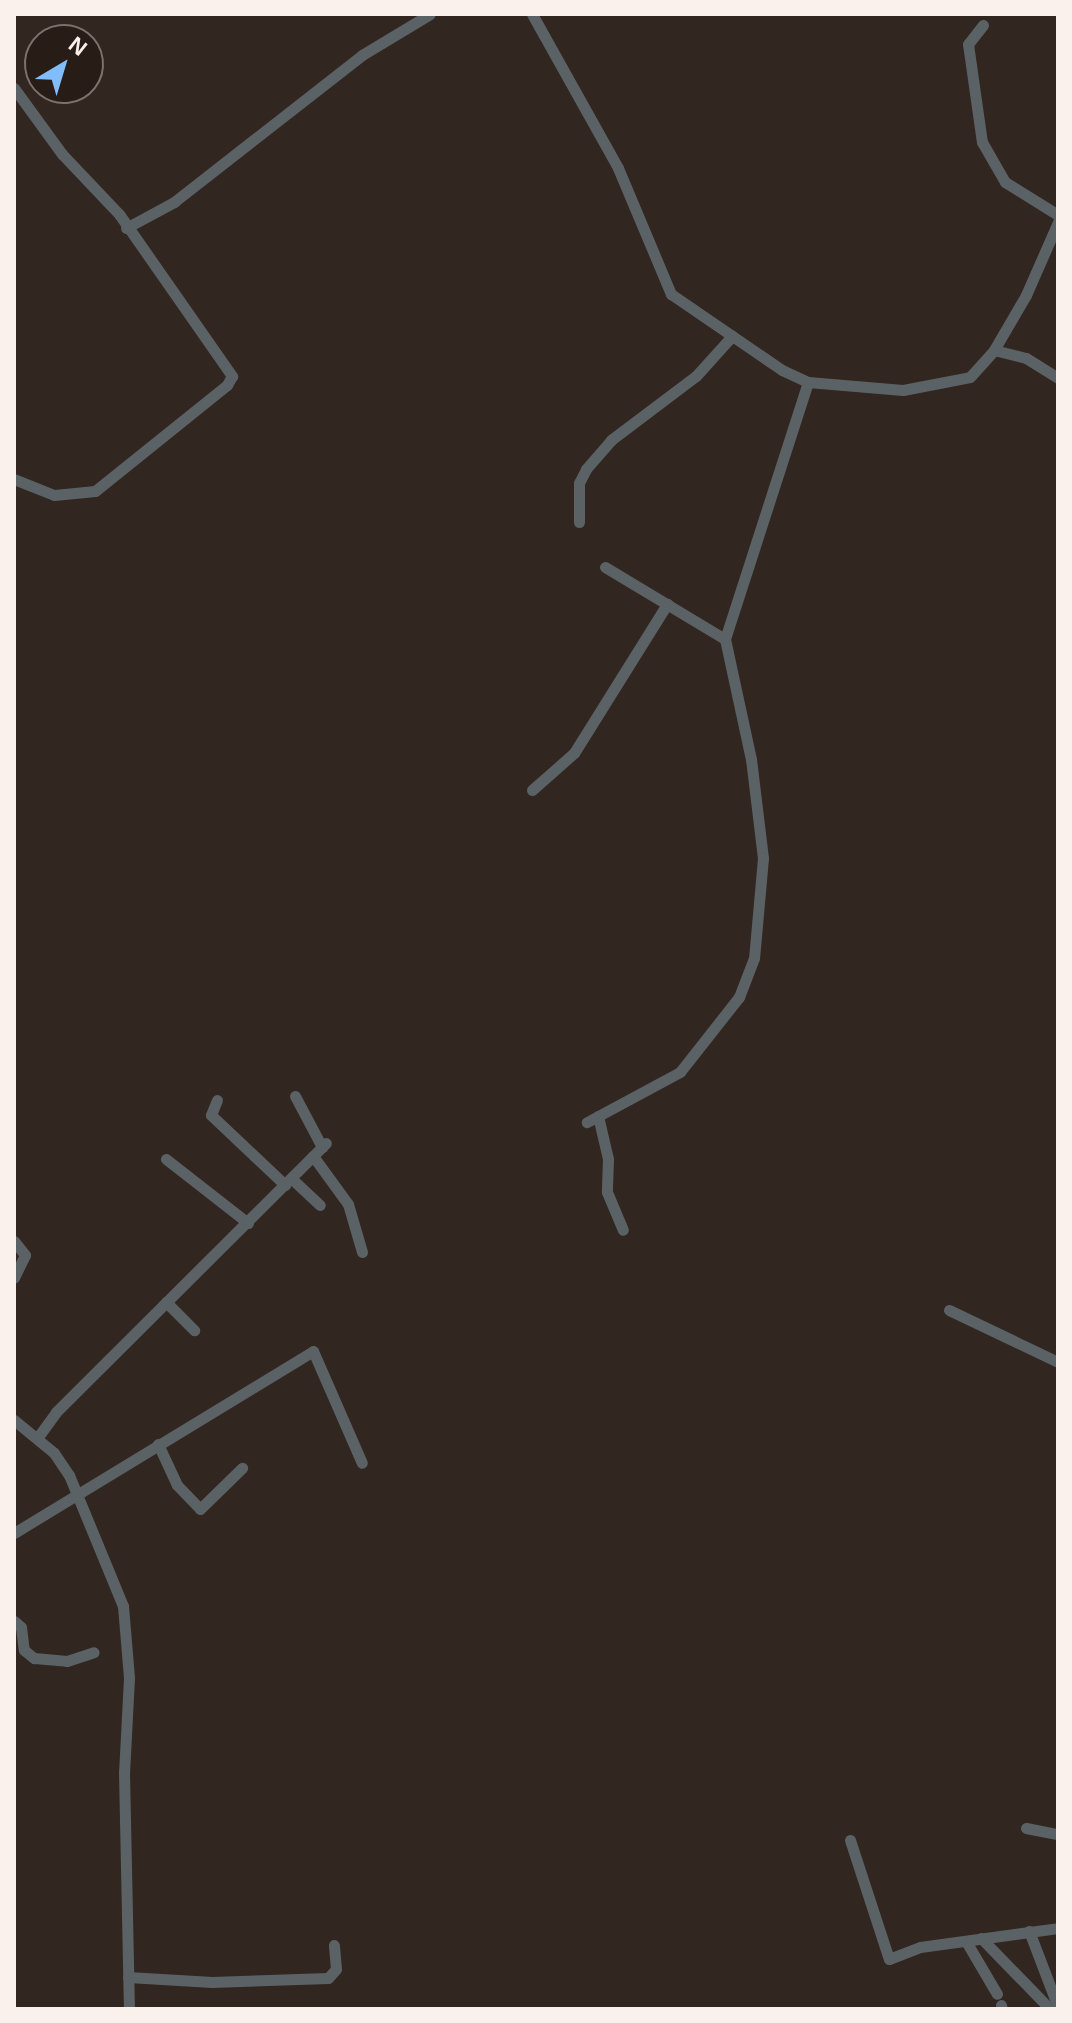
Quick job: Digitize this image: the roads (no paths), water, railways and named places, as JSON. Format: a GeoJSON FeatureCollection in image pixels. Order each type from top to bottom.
{"type":"FeatureCollection","features":[{"type":"Feature","properties":{"kind":"street"},"geometry":{"type":"LineString","coordinates":[[126,228],[174,202],[362,55],[430,14]]}},
{"type":"Feature","properties":{"kind":"street"},"geometry":{"type":"LineString","coordinates":[[532,14],[618,168],[671,294],[808,382],[903,390],[970,377],[994,350],[1058,222]]}},
{"type":"Feature","properties":{"kind":"street"},"geometry":{"type":"LineString","coordinates":[[983,25],[968,44],[982,142],[1005,182],[1058,215]]}},
{"type":"Feature","properties":{"kind":"street"},"geometry":{"type":"LineString","coordinates":[[14,88],[126,228],[231,379],[95,491],[54,495],[14,479]]}},
{"type":"Feature","properties":{"kind":"street"},"geometry":{"type":"LineString","coordinates":[[579,522],[579,483],[586,469],[611,440],[696,376],[732,336]]}},
{"type":"Feature","properties":{"kind":"street"},"geometry":{"type":"LineString","coordinates":[[994,350],[1026,358],[1058,378]]}},
{"type":"Feature","properties":{"kind":"street"},"geometry":{"type":"LineString","coordinates":[[623,1230],[607,1192],[608,1159],[593,1119],[680,1072],[739,997],[754,958],[763,858],[748,742],[725,639],[808,382]]}},
{"type":"Feature","properties":{"kind":"street"},"geometry":{"type":"LineString","coordinates":[[605,567],[725,639]]}},
{"type":"Feature","properties":{"kind":"street"},"geometry":{"type":"LineString","coordinates":[[532,790],[574,753],[667,604]]}},
{"type":"Feature","properties":{"kind":"street"},"geometry":{"type":"LineString","coordinates":[[295,1096],[348,1204],[362,1252]]}},
{"type":"Feature","properties":{"kind":"street"},"geometry":{"type":"LineString","coordinates":[[217,1100],[211,1115],[288,1182],[320,1205]]}},
{"type":"Feature","properties":{"kind":"street"},"geometry":{"type":"LineString","coordinates":[[38,1437],[56,1412],[320,1149]]}},
{"type":"Feature","properties":{"kind":"street"},"geometry":{"type":"LineString","coordinates":[[166,1159],[248,1223]]}},
{"type":"Feature","properties":{"kind":"street"},"geometry":{"type":"LineString","coordinates":[[14,1241],[25,1255],[14,1278]]}},
{"type":"Feature","properties":{"kind":"street"},"geometry":{"type":"LineString","coordinates":[[166,1302],[194,1330]]}},
{"type":"Feature","properties":{"kind":"street"},"geometry":{"type":"LineString","coordinates":[[949,1310],[1058,1362]]}},
{"type":"Feature","properties":{"kind":"street"},"geometry":{"type":"LineString","coordinates":[[14,1533],[77,1498],[158,1444],[313,1351],[362,1463]]}},
{"type":"Feature","properties":{"kind":"street"},"geometry":{"type":"LineString","coordinates":[[14,1420],[38,1437],[69,1475],[123,1606],[129,1678],[124,1772],[129,1837],[129,2009]]}},
{"type":"Feature","properties":{"kind":"street"},"geometry":{"type":"LineString","coordinates":[[158,1444],[177,1485],[200,1509],[242,1468]]}},
{"type":"Feature","properties":{"kind":"street"},"geometry":{"type":"LineString","coordinates":[[14,1621],[21,1627],[24,1650],[34,1658],[67,1661],[94,1652]]}},
{"type":"Feature","properties":{"kind":"street"},"geometry":{"type":"LineString","coordinates":[[1026,1828],[1058,1834]]}},
{"type":"Feature","properties":{"kind":"street"},"geometry":{"type":"LineString","coordinates":[[850,1840],[889,1959],[920,1947],[967,1943],[981,1938],[1058,1928]]}},
{"type":"Feature","properties":{"kind":"street"},"geometry":{"type":"LineString","coordinates":[[1029,1931],[1058,2007]]}},
{"type":"Feature","properties":{"kind":"street"},"geometry":{"type":"LineString","coordinates":[[981,1938],[1050,2009]]}},
{"type":"Feature","properties":{"kind":"street"},"geometry":{"type":"LineString","coordinates":[[967,1943],[1000,2003]]}},
{"type":"Feature","properties":{"kind":"street"},"geometry":{"type":"LineString","coordinates":[[128,1977],[212,1982],[328,1978],[336,1969],[334,1945]]}}]}
